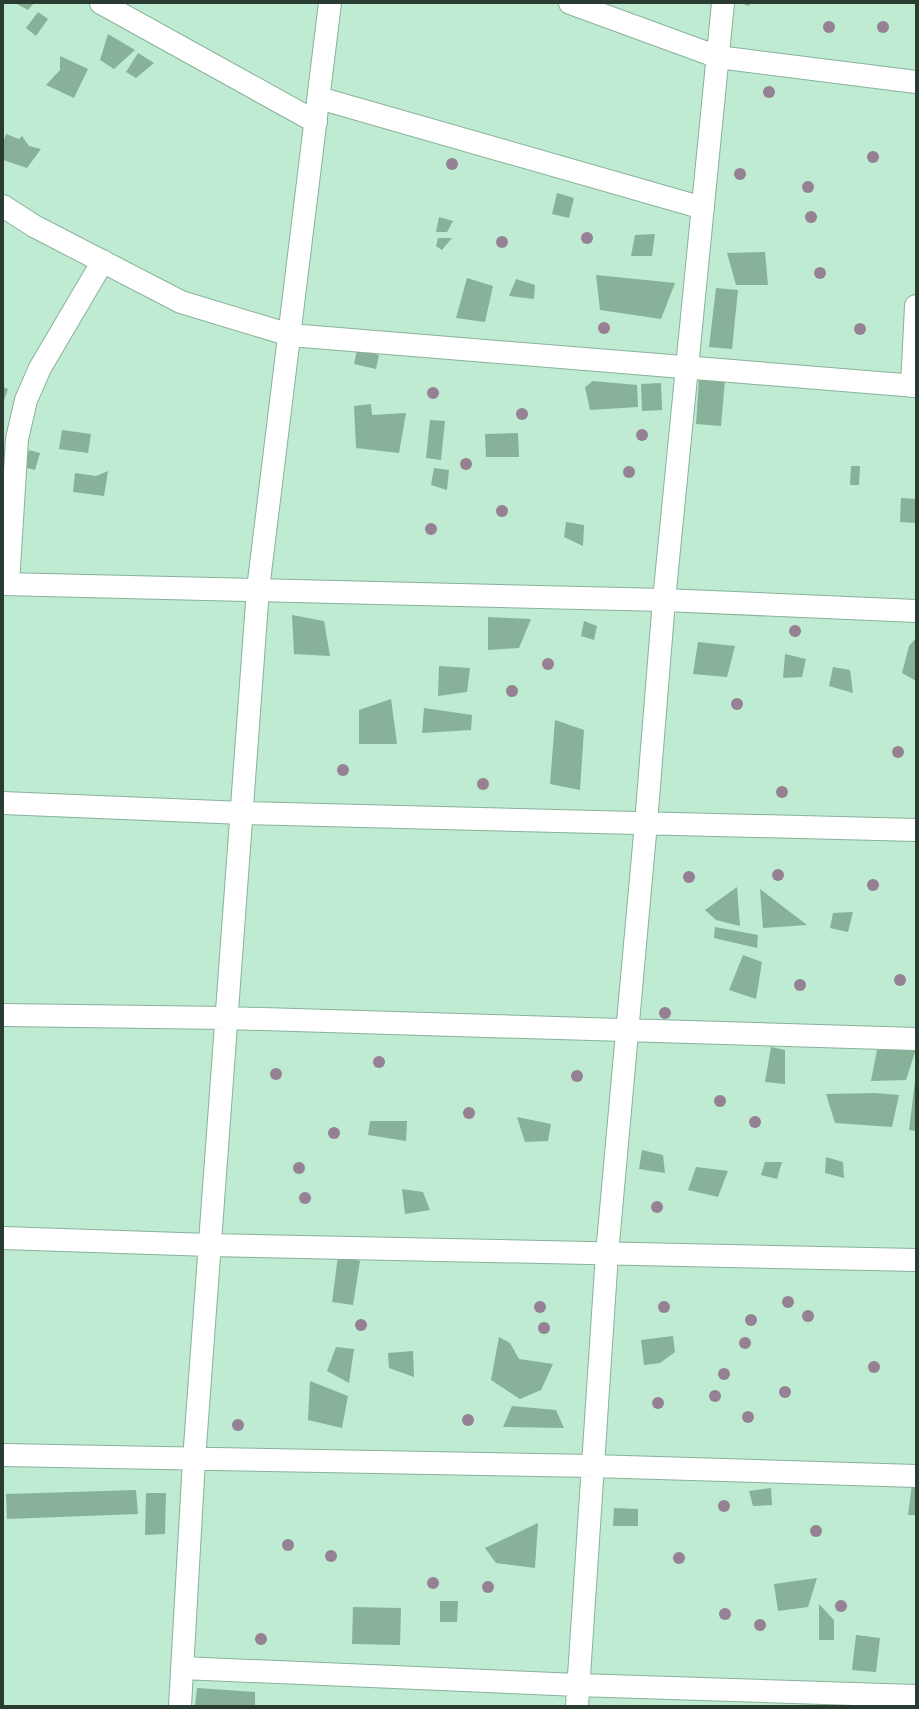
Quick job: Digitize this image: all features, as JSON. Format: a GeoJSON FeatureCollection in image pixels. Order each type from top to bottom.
{"type":"FeatureCollection","features":[{"type":"Feature","properties":{"kind":"street"},"geometry":{"type":"LineString","coordinates":[[101,3],[316,122]]}},
{"type":"Feature","properties":{"kind":"street"},"geometry":{"type":"LineString","coordinates":[[180,1706],[194,1460],[243,813],[258,589],[330,3]]}},
{"type":"Feature","properties":{"kind":"street"},"geometry":{"type":"LineString","coordinates":[[570,3],[718,57],[916,82]]}},
{"type":"Feature","properties":{"kind":"street"},"geometry":{"type":"LineString","coordinates":[[577,1696],[607,1254],[646,823],[664,600],[704,208],[723,3]]}},
{"type":"Feature","properties":{"kind":"street"},"geometry":{"type":"LineString","coordinates":[[319,98],[704,208]]}},
{"type":"Feature","properties":{"kind":"street"},"geometry":{"type":"LineString","coordinates":[[3,206],[34,226],[182,302],[290,335],[688,366],[914,386],[916,306]]}},
{"type":"Feature","properties":{"kind":"street"},"geometry":{"type":"LineString","coordinates":[[103,261],[40,368],[26,400],[17,439],[5,584],[664,600],[916,611]]}},
{"type":"Feature","properties":{"kind":"street"},"geometry":{"type":"LineString","coordinates":[[3,803],[243,813],[916,830]]}},
{"type":"Feature","properties":{"kind":"street"},"geometry":{"type":"LineString","coordinates":[[3,1015],[227,1018],[916,1039]]}},
{"type":"Feature","properties":{"kind":"street"},"geometry":{"type":"LineString","coordinates":[[3,1238],[210,1245],[916,1260]]}},
{"type":"Feature","properties":{"kind":"street"},"geometry":{"type":"LineString","coordinates":[[3,1455],[194,1460],[593,1466],[916,1476]]}},
{"type":"Feature","properties":{"kind":"street"},"geometry":{"type":"LineString","coordinates":[[182,1668],[577,1696],[916,1696]]}},
{"type":"Feature","properties":{"kind":"building"},"geometry":{"type":"Polygon","coordinates":[[[15,3],[34,3],[28,10],[15,3]]]}},
{"type":"Feature","properties":{"kind":"building"},"geometry":{"type":"Polygon","coordinates":[[[740,3],[750,3],[749,6],[740,3]]]}},
{"type":"Feature","properties":{"kind":"building"},"geometry":{"type":"Polygon","coordinates":[[[38,12],[48,19],[36,36],[26,28],[38,12]]]}},
{"type":"Feature","properties":{"kind":"building"},"geometry":{"type":"Polygon","coordinates":[[[108,34],[135,50],[114,69],[100,60],[108,34]]]}},
{"type":"Feature","properties":{"kind":"building"},"geometry":{"type":"Polygon","coordinates":[[[138,53],[154,63],[136,78],[126,72],[138,53]]]}},
{"type":"Feature","properties":{"kind":"building"},"geometry":{"type":"Polygon","coordinates":[[[60,56],[88,69],[74,98],[46,85],[60,70],[60,56]]]}},
{"type":"Feature","properties":{"kind":"building"},"geometry":{"type":"Polygon","coordinates":[[[6,134],[19,139],[22,136],[29,146],[41,149],[27,168],[3,160],[3,143],[6,134]]]}},
{"type":"Feature","properties":{"kind":"building"},"geometry":{"type":"Polygon","coordinates":[[[557,193],[574,198],[569,218],[552,214],[557,193]]]}},
{"type":"Feature","properties":{"kind":"building"},"geometry":{"type":"Polygon","coordinates":[[[439,217],[453,221],[447,232],[436,232],[439,217]]]}},
{"type":"Feature","properties":{"kind":"building"},"geometry":{"type":"Polygon","coordinates":[[[655,234],[652,256],[631,256],[635,235],[655,234]]]}},
{"type":"Feature","properties":{"kind":"building"},"geometry":{"type":"Polygon","coordinates":[[[438,238],[452,238],[442,250],[436,246],[438,238]]]}},
{"type":"Feature","properties":{"kind":"building"},"geometry":{"type":"Polygon","coordinates":[[[765,252],[768,285],[736,285],[727,253],[765,252]]]}},
{"type":"Feature","properties":{"kind":"building"},"geometry":{"type":"Polygon","coordinates":[[[596,275],[675,283],[661,319],[600,310],[596,275]]]}},
{"type":"Feature","properties":{"kind":"building"},"geometry":{"type":"Polygon","coordinates":[[[467,278],[493,286],[485,322],[456,318],[467,278]]]}},
{"type":"Feature","properties":{"kind":"building"},"geometry":{"type":"Polygon","coordinates":[[[516,279],[535,285],[534,299],[509,296],[516,279]]]}},
{"type":"Feature","properties":{"kind":"building"},"geometry":{"type":"Polygon","coordinates":[[[716,288],[738,290],[732,349],[709,347],[716,288]]]}},
{"type":"Feature","properties":{"kind":"building"},"geometry":{"type":"Polygon","coordinates":[[[357,350],[379,355],[376,369],[354,364],[357,350]]]}},
{"type":"Feature","properties":{"kind":"building"},"geometry":{"type":"Polygon","coordinates":[[[699,379],[725,380],[721,426],[696,424],[699,379]]]}},
{"type":"Feature","properties":{"kind":"building"},"geometry":{"type":"Polygon","coordinates":[[[593,381],[637,385],[638,407],[590,410],[585,387],[593,381]]]}},
{"type":"Feature","properties":{"kind":"building"},"geometry":{"type":"Polygon","coordinates":[[[661,383],[662,410],[642,411],[641,384],[661,383]]]}},
{"type":"Feature","properties":{"kind":"building"},"geometry":{"type":"Polygon","coordinates":[[[3,387],[8,389],[3,403],[3,387]]]}},
{"type":"Feature","properties":{"kind":"building"},"geometry":{"type":"Polygon","coordinates":[[[371,404],[372,415],[406,413],[399,453],[356,448],[354,406],[371,404]]]}},
{"type":"Feature","properties":{"kind":"building"},"geometry":{"type":"Polygon","coordinates":[[[430,420],[445,421],[441,460],[426,458],[430,420]]]}},
{"type":"Feature","properties":{"kind":"building"},"geometry":{"type":"Polygon","coordinates":[[[62,430],[91,434],[88,453],[59,449],[62,430]]]}},
{"type":"Feature","properties":{"kind":"building"},"geometry":{"type":"Polygon","coordinates":[[[518,433],[519,457],[486,457],[485,434],[518,433]]]}},
{"type":"Feature","properties":{"kind":"building"},"geometry":{"type":"Polygon","coordinates":[[[29,450],[40,453],[35,470],[23,467],[29,450]]]}},
{"type":"Feature","properties":{"kind":"building"},"geometry":{"type":"Polygon","coordinates":[[[851,466],[860,466],[859,485],[850,485],[851,466]]]}},
{"type":"Feature","properties":{"kind":"building"},"geometry":{"type":"Polygon","coordinates":[[[434,468],[449,470],[447,490],[431,485],[434,468]]]}},
{"type":"Feature","properties":{"kind":"building"},"geometry":{"type":"Polygon","coordinates":[[[108,471],[104,496],[73,492],[75,473],[96,476],[108,471]]]}},
{"type":"Feature","properties":{"kind":"building"},"geometry":{"type":"Polygon","coordinates":[[[901,498],[916,499],[916,523],[900,522],[901,498]]]}},
{"type":"Feature","properties":{"kind":"building"},"geometry":{"type":"Polygon","coordinates":[[[566,522],[584,525],[583,546],[564,537],[566,522]]]}},
{"type":"Feature","properties":{"kind":"building"},"geometry":{"type":"Polygon","coordinates":[[[292,615],[324,621],[330,656],[294,654],[292,615]]]}},
{"type":"Feature","properties":{"kind":"building"},"geometry":{"type":"Polygon","coordinates":[[[488,617],[531,619],[519,648],[488,650],[488,617]]]}},
{"type":"Feature","properties":{"kind":"building"},"geometry":{"type":"Polygon","coordinates":[[[584,621],[597,626],[594,640],[581,636],[584,621]]]}},
{"type":"Feature","properties":{"kind":"building"},"geometry":{"type":"Polygon","coordinates":[[[916,638],[916,681],[902,673],[909,646],[916,638]]]}},
{"type":"Feature","properties":{"kind":"building"},"geometry":{"type":"Polygon","coordinates":[[[698,642],[735,646],[727,677],[693,674],[698,642]]]}},
{"type":"Feature","properties":{"kind":"building"},"geometry":{"type":"Polygon","coordinates":[[[785,654],[806,659],[802,677],[783,678],[785,654]]]}},
{"type":"Feature","properties":{"kind":"building"},"geometry":{"type":"Polygon","coordinates":[[[439,666],[470,668],[467,692],[438,696],[439,666]]]}},
{"type":"Feature","properties":{"kind":"building"},"geometry":{"type":"Polygon","coordinates":[[[833,667],[850,670],[853,693],[829,686],[833,667]]]}},
{"type":"Feature","properties":{"kind":"building"},"geometry":{"type":"Polygon","coordinates":[[[391,699],[397,744],[359,744],[359,710],[391,699]]]}},
{"type":"Feature","properties":{"kind":"building"},"geometry":{"type":"Polygon","coordinates":[[[424,708],[472,715],[471,730],[422,733],[424,708]]]}},
{"type":"Feature","properties":{"kind":"building"},"geometry":{"type":"Polygon","coordinates":[[[555,720],[584,730],[580,790],[550,784],[555,720]]]}},
{"type":"Feature","properties":{"kind":"building"},"geometry":{"type":"Polygon","coordinates":[[[737,887],[740,926],[716,920],[705,910],[737,887]]]}},
{"type":"Feature","properties":{"kind":"building"},"geometry":{"type":"Polygon","coordinates":[[[760,889],[807,925],[763,928],[760,889]]]}},
{"type":"Feature","properties":{"kind":"building"},"geometry":{"type":"Polygon","coordinates":[[[853,912],[848,932],[830,928],[833,913],[853,912]]]}},
{"type":"Feature","properties":{"kind":"building"},"geometry":{"type":"Polygon","coordinates":[[[715,927],[758,935],[757,948],[714,938],[715,927]]]}},
{"type":"Feature","properties":{"kind":"building"},"geometry":{"type":"Polygon","coordinates":[[[743,955],[762,962],[756,999],[729,990],[743,955]]]}},
{"type":"Feature","properties":{"kind":"building"},"geometry":{"type":"Polygon","coordinates":[[[771,1047],[785,1050],[785,1084],[765,1082],[771,1047]]]}},
{"type":"Feature","properties":{"kind":"building"},"geometry":{"type":"Polygon","coordinates":[[[916,1049],[906,1080],[871,1081],[877,1050],[916,1049]]]}},
{"type":"Feature","properties":{"kind":"building"},"geometry":{"type":"Polygon","coordinates":[[[916,1081],[916,1131],[909,1130],[916,1081]]]}},
{"type":"Feature","properties":{"kind":"building"},"geometry":{"type":"Polygon","coordinates":[[[875,1093],[899,1095],[892,1127],[835,1123],[826,1094],[875,1093]]]}},
{"type":"Feature","properties":{"kind":"building"},"geometry":{"type":"Polygon","coordinates":[[[517,1117],[551,1124],[548,1141],[525,1142],[517,1117]]]}},
{"type":"Feature","properties":{"kind":"building"},"geometry":{"type":"Polygon","coordinates":[[[370,1121],[407,1121],[406,1141],[368,1135],[370,1121]]]}},
{"type":"Feature","properties":{"kind":"building"},"geometry":{"type":"Polygon","coordinates":[[[642,1150],[663,1155],[665,1173],[639,1169],[642,1150]]]}},
{"type":"Feature","properties":{"kind":"building"},"geometry":{"type":"Polygon","coordinates":[[[826,1157],[843,1162],[844,1178],[825,1173],[826,1157]]]}},
{"type":"Feature","properties":{"kind":"building"},"geometry":{"type":"Polygon","coordinates":[[[765,1162],[782,1162],[777,1179],[761,1175],[765,1162]]]}},
{"type":"Feature","properties":{"kind":"building"},"geometry":{"type":"Polygon","coordinates":[[[696,1167],[728,1171],[718,1197],[688,1190],[696,1167]]]}},
{"type":"Feature","properties":{"kind":"building"},"geometry":{"type":"Polygon","coordinates":[[[402,1189],[423,1192],[430,1210],[405,1214],[402,1189]]]}},
{"type":"Feature","properties":{"kind":"building"},"geometry":{"type":"Polygon","coordinates":[[[338,1256],[360,1261],[353,1305],[332,1302],[338,1256]]]}},
{"type":"Feature","properties":{"kind":"building"},"geometry":{"type":"Polygon","coordinates":[[[673,1336],[675,1352],[660,1363],[644,1365],[641,1340],[673,1336]]]}},
{"type":"Feature","properties":{"kind":"building"},"geometry":{"type":"Polygon","coordinates":[[[499,1337],[510,1343],[519,1359],[553,1364],[541,1390],[520,1399],[491,1380],[499,1337]]]}},
{"type":"Feature","properties":{"kind":"building"},"geometry":{"type":"Polygon","coordinates":[[[336,1347],[354,1349],[349,1383],[327,1371],[336,1347]]]}},
{"type":"Feature","properties":{"kind":"building"},"geometry":{"type":"Polygon","coordinates":[[[413,1351],[414,1377],[389,1368],[388,1353],[413,1351]]]}},
{"type":"Feature","properties":{"kind":"building"},"geometry":{"type":"Polygon","coordinates":[[[310,1381],[348,1396],[342,1428],[308,1420],[310,1381]]]}},
{"type":"Feature","properties":{"kind":"building"},"geometry":{"type":"Polygon","coordinates":[[[512,1406],[556,1410],[564,1428],[503,1427],[512,1406]]]}},
{"type":"Feature","properties":{"kind":"building"},"geometry":{"type":"Polygon","coordinates":[[[912,1484],[916,1485],[916,1515],[908,1515],[912,1484]]]}},
{"type":"Feature","properties":{"kind":"building"},"geometry":{"type":"Polygon","coordinates":[[[771,1488],[772,1505],[753,1506],[749,1491],[771,1488]]]}},
{"type":"Feature","properties":{"kind":"building"},"geometry":{"type":"Polygon","coordinates":[[[136,1490],[138,1514],[7,1519],[6,1494],[136,1490]]]}},
{"type":"Feature","properties":{"kind":"building"},"geometry":{"type":"Polygon","coordinates":[[[146,1493],[166,1493],[165,1534],[145,1535],[146,1493]]]}},
{"type":"Feature","properties":{"kind":"building"},"geometry":{"type":"Polygon","coordinates":[[[614,1508],[638,1509],[638,1526],[613,1526],[614,1508]]]}},
{"type":"Feature","properties":{"kind":"building"},"geometry":{"type":"Polygon","coordinates":[[[538,1523],[535,1568],[496,1563],[485,1548],[538,1523]]]}},
{"type":"Feature","properties":{"kind":"building"},"geometry":{"type":"Polygon","coordinates":[[[817,1578],[808,1607],[778,1611],[774,1584],[817,1578]]]}},
{"type":"Feature","properties":{"kind":"building"},"geometry":{"type":"Polygon","coordinates":[[[440,1601],[458,1601],[457,1622],[440,1622],[440,1601]]]}},
{"type":"Feature","properties":{"kind":"building"},"geometry":{"type":"Polygon","coordinates":[[[819,1604],[834,1620],[834,1640],[819,1640],[819,1604]]]}},
{"type":"Feature","properties":{"kind":"building"},"geometry":{"type":"Polygon","coordinates":[[[353,1607],[401,1608],[400,1645],[352,1644],[353,1607]]]}},
{"type":"Feature","properties":{"kind":"building"},"geometry":{"type":"Polygon","coordinates":[[[856,1635],[880,1638],[876,1672],[852,1670],[856,1635]]]}},
{"type":"Feature","properties":{"kind":"building"},"geometry":{"type":"Polygon","coordinates":[[[197,1688],[255,1692],[255,1706],[195,1706],[197,1688]]]}}]}
